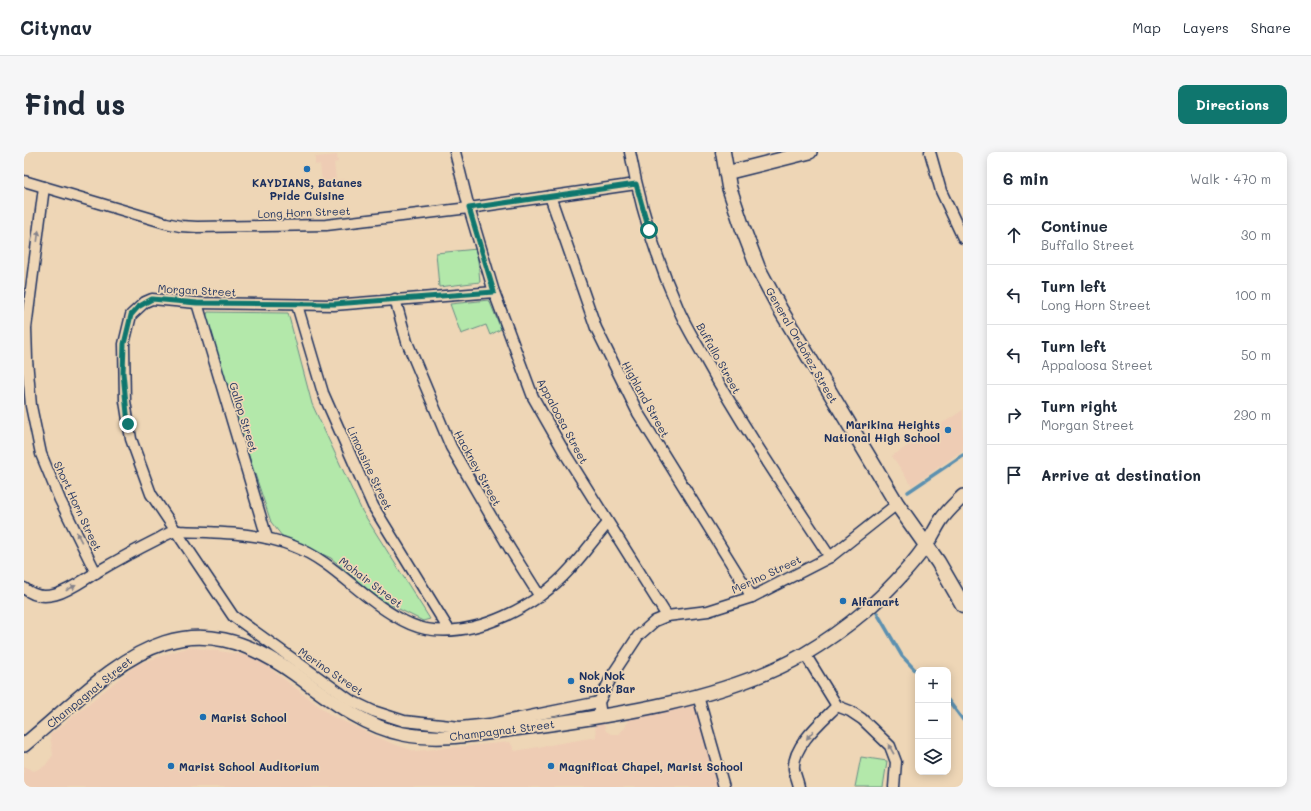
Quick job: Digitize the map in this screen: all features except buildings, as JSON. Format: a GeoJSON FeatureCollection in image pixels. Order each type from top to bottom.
{"type":"FeatureCollection","features":[{"type":"Feature","properties":{"kind":"main road","name":"General Ordoñez Street"},"geometry":{"type":"LineString","coordinates":[[722,152],[736,208],[758,268],[780,309],[897,504],[926,545],[963,605]]}},
{"type":"Feature","properties":{"kind":"street","name":"Appaloosa Street"},"geometry":{"type":"LineString","coordinates":[[455,152],[469,208],[494,292],[533,396],[566,455],[667,616]]}},
{"type":"Feature","properties":{"kind":"street","name":"Buffallo Street"},"geometry":{"type":"LineString","coordinates":[[630,152],[636,184],[649,230],[678,310],[731,403],[774,472],[830,556]]}},
{"type":"Feature","properties":{"kind":"street"},"geometry":{"type":"LineString","coordinates":[[726,172],[810,152]]}},
{"type":"Feature","properties":{"kind":"street"},"geometry":{"type":"LineString","coordinates":[[930,152],[940,191],[963,238]]}},
{"type":"Feature","properties":{"kind":"street","name":"Long Horn Street"},"geometry":{"type":"LineString","coordinates":[[24,181],[180,226],[326,225],[469,208],[636,184]]}},
{"type":"Feature","properties":{"kind":"street","name":"Short Horn Street"},"geometry":{"type":"LineString","coordinates":[[44,187],[26,328],[31,406],[41,454],[60,500],[96,573]]}},
{"type":"Feature","properties":{"kind":"street","name":"Highland Street"},"geometry":{"type":"LineString","coordinates":[[550,196],[596,328],[638,413],[752,597]]}},
{"type":"Feature","properties":{"kind":"street","name":"Morgan Street"},"geometry":{"type":"LineString","coordinates":[[175,530],[151,494],[131,439],[125,401],[124,344],[131,315],[145,302],[152,299],[197,303],[297,305],[334,304],[494,292]]}},
{"type":"Feature","properties":{"kind":"street","name":"Hackney Street"},"geometry":{"type":"LineString","coordinates":[[395,299],[407,342],[451,447],[510,549],[539,595]]}},
{"type":"Feature","properties":{"kind":"street","name":"Gallop Street"},"geometry":{"type":"LineString","coordinates":[[197,303],[267,538]]}},
{"type":"Feature","properties":{"kind":"street","name":"Limousine Street"},"geometry":{"type":"LineString","coordinates":[[297,305],[323,393],[373,506],[449,630]]}},
{"type":"Feature","properties":{"kind":"street","name":"Champagnat Street"},"geometry":{"type":"LineString","coordinates":[[26,740],[127,660],[159,643],[192,637],[232,642],[256,649],[278,662],[348,711],[385,729],[404,735],[453,736],[601,716],[698,696],[768,672],[805,654],[835,634],[870,606],[926,545],[943,517],[963,496]]}},
{"type":"Feature","properties":{"kind":"street","name":"Merino Street"},"geometry":{"type":"LineString","coordinates":[[175,530],[233,616],[239,622],[350,700],[373,711],[404,721],[460,727],[490,724],[599,702],[624,656],[638,636],[655,621],[667,616],[708,611],[752,597],[830,556],[897,504]]}},
{"type":"Feature","properties":{"kind":"street","name":"Mohair Street"},"geometry":{"type":"LineString","coordinates":[[175,530],[267,538],[293,546],[331,567],[377,604],[396,617],[426,629],[463,630],[496,620],[539,595],[569,570],[608,523]]}},
{"type":"Feature","properties":{"kind":"street"},"geometry":{"type":"LineString","coordinates":[[24,588],[44,596],[68,590],[175,530]]}},
{"type":"Feature","properties":{"kind":"street"},"geometry":{"type":"LineString","coordinates":[[805,654],[837,706],[850,711],[862,719],[890,746],[896,762],[894,787]]}},
{"type":"Feature","properties":{"kind":"street"},"geometry":{"type":"LineString","coordinates":[[698,696],[724,787]]}},
{"type":"Feature","properties":{"kind":"street"},"geometry":{"type":"LineString","coordinates":[[599,702],[601,716]]}},
{"type":"Feature","properties":{"kind":"street"},"geometry":{"type":"LineString","coordinates":[[799,787],[794,769],[796,756],[802,745],[837,706]]}},
{"type":"Feature","properties":{"kind":"shaded area"},"geometry":{"type":"Polygon","coordinates":[[[337,155],[338,162],[334,163],[336,180],[344,179],[345,187],[323,189],[320,164],[315,165],[315,157],[337,155]]]}},
{"type":"Feature","properties":{"kind":"shaded area","name":"Marikina Heights National High School"},"geometry":{"type":"Polygon","coordinates":[[[963,410],[963,450],[912,486],[892,456],[963,410]]]}},
{"type":"Feature","properties":{"kind":"shaded area","name":"Marist School"},"geometry":{"type":"Polygon","coordinates":[[[189,647],[254,656],[332,716],[393,744],[415,751],[510,742],[515,751],[596,737],[595,724],[604,723],[606,731],[611,734],[618,734],[625,728],[628,719],[696,705],[720,787],[24,787],[24,766],[34,771],[45,766],[53,755],[50,735],[137,664],[189,647]]]}},
{"type":"Feature","properties":{"kind":"green space"},"geometry":{"type":"Polygon","coordinates":[[[477,249],[480,282],[439,287],[436,253],[477,249]]]}},
{"type":"Feature","properties":{"kind":"green space"},"geometry":{"type":"Polygon","coordinates":[[[489,300],[501,329],[490,335],[486,325],[461,334],[450,304],[489,300]]]}},
{"type":"Feature","properties":{"kind":"green space"},"geometry":{"type":"Polygon","coordinates":[[[208,312],[288,313],[312,404],[362,511],[430,619],[423,621],[379,599],[331,558],[282,536],[271,522],[204,321],[208,312]]]}},
{"type":"Feature","properties":{"kind":"green space"},"geometry":{"type":"Polygon","coordinates":[[[861,757],[887,761],[883,787],[855,787],[861,757]]]}},
{"type":"Feature","properties":{"kind":"waterway"},"geometry":{"type":"LineString","coordinates":[[908,492],[963,455]]}},
{"type":"Feature","properties":{"kind":"waterway"},"geometry":{"type":"LineString","coordinates":[[877,613],[902,656],[915,670]]}},
{"type":"Feature","properties":{"kind":"waterway"},"geometry":{"type":"LineString","coordinates":[[950,703],[963,720]]}},
{"type":"Feature","properties":{"kind":"place","name":"KAYDIANS, Batanes Pride Cuisine"},"geometry":{"type":"Point","coordinates":[307,169]}},
{"type":"Feature","properties":{"kind":"place","name":"Marikina Heights National High School"},"geometry":{"type":"Point","coordinates":[948,430]}},
{"type":"Feature","properties":{"kind":"place","name":"Alfamart"},"geometry":{"type":"Point","coordinates":[843,601]}},
{"type":"Feature","properties":{"kind":"place","name":"Nok Nok Snack Bar"},"geometry":{"type":"Point","coordinates":[571,681]}},
{"type":"Feature","properties":{"kind":"place","name":"Marist School"},"geometry":{"type":"Point","coordinates":[203,717]}},
{"type":"Feature","properties":{"kind":"place","name":"Marist School Auditorium"},"geometry":{"type":"Point","coordinates":[171,766]}},
{"type":"Feature","properties":{"kind":"place","name":"Magnificat Chapel, Marist School"},"geometry":{"type":"Point","coordinates":[551,766]}},
{"type":"Feature","properties":{"kind":"route"},"geometry":{"type":"LineString","coordinates":[[128,424],[123,373],[124,344],[128,323],[131,315],[138,307],[152,299],[197,303],[297,305],[334,304],[494,292],[469,208],[636,184],[649,230]]}}]}
